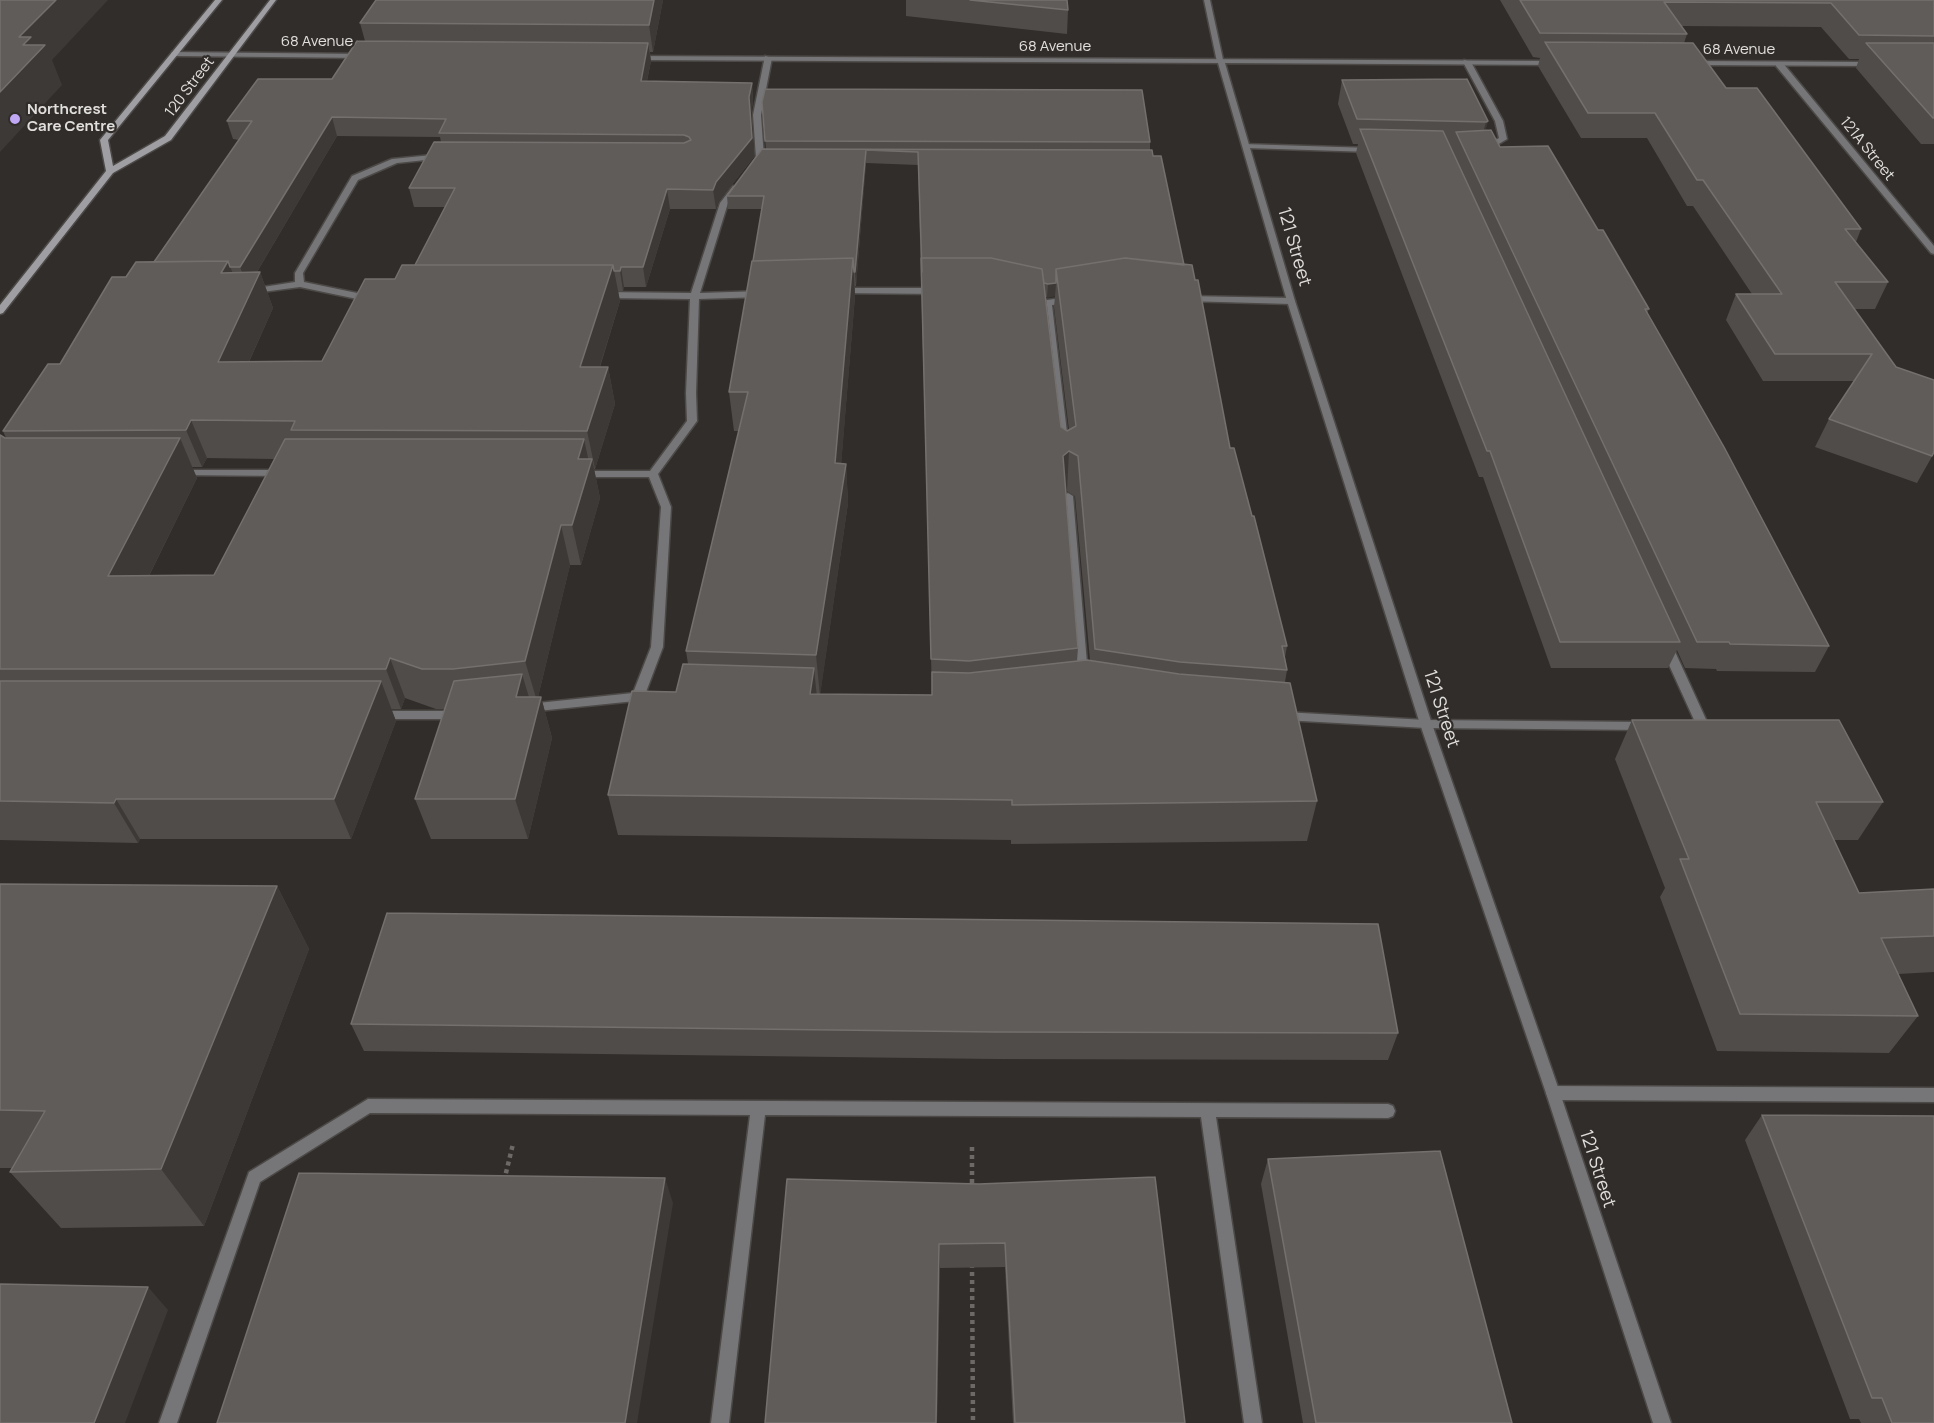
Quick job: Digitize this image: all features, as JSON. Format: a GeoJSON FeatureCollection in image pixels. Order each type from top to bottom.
{"type":"FeatureCollection","features":[{"type":"Feature","properties":{"kind":"main road","name":"120 Street"},"geometry":{"type":"LineString","coordinates":[[110,171],[104,140],[219,0]]}},
{"type":"Feature","properties":{"kind":"main road","name":"120 Street"},"geometry":{"type":"LineString","coordinates":[[0,311],[110,171],[168,138],[273,0]]}},
{"type":"Feature","properties":{"kind":"street","name":"121 Street"},"geometry":{"type":"LineString","coordinates":[[1207,0],[1221,62],[1291,301],[1426,724],[1553,1093],[1662,1423]]}},
{"type":"Feature","properties":{"kind":"street","name":"68 Avenue"},"geometry":{"type":"LineString","coordinates":[[175,54],[377,56]]}},
{"type":"Feature","properties":{"kind":"street","name":"68 Avenue"},"geometry":{"type":"LineString","coordinates":[[626,57],[1560,63]]}},
{"type":"Feature","properties":{"kind":"street"},"geometry":{"type":"LineString","coordinates":[[653,474],[692,421],[695,296],[724,203],[760,158],[757,116],[768,58]]}},
{"type":"Feature","properties":{"kind":"street"},"geometry":{"type":"LineString","coordinates":[[1467,62],[1499,122],[1503,140],[1482,152],[1473,152]]}},
{"type":"Feature","properties":{"kind":"street","name":"68 Avenue"},"geometry":{"type":"LineString","coordinates":[[1687,63],[1886,64]]}},
{"type":"Feature","properties":{"kind":"street","name":"121A Street"},"geometry":{"type":"LineString","coordinates":[[1779,63],[1934,251]]}},
{"type":"Feature","properties":{"kind":"street"},"geometry":{"type":"LineString","coordinates":[[1246,146],[1376,150]]}},
{"type":"Feature","properties":{"kind":"street"},"geometry":{"type":"LineString","coordinates":[[300,284],[299,273],[355,177],[395,161],[452,156]]}},
{"type":"Feature","properties":{"kind":"street"},"geometry":{"type":"LineString","coordinates":[[760,158],[771,158]]}},
{"type":"Feature","properties":{"kind":"street"},"geometry":{"type":"LineString","coordinates":[[243,292],[300,284],[357,296],[381,296]]}},
{"type":"Feature","properties":{"kind":"street"},"geometry":{"type":"LineString","coordinates":[[824,291],[955,291]]}},
{"type":"Feature","properties":{"kind":"street"},"geometry":{"type":"LineString","coordinates":[[589,295],[695,296],[777,293]]}},
{"type":"Feature","properties":{"kind":"street"},"geometry":{"type":"LineString","coordinates":[[1024,299],[1047,303],[1079,298]]}},
{"type":"Feature","properties":{"kind":"street"},"geometry":{"type":"LineString","coordinates":[[1181,298],[1291,301]]}},
{"type":"Feature","properties":{"kind":"street"},"geometry":{"type":"LineString","coordinates":[[1047,303],[1064,454]]}},
{"type":"Feature","properties":{"kind":"street"},"geometry":{"type":"LineString","coordinates":[[169,473],[299,473]]}},
{"type":"Feature","properties":{"kind":"street"},"geometry":{"type":"LineString","coordinates":[[566,474],[653,474]]}},
{"type":"Feature","properties":{"kind":"street"},"geometry":{"type":"LineString","coordinates":[[638,696],[657,647],[666,518],[666,507],[653,474]]}},
{"type":"Feature","properties":{"kind":"street"},"geometry":{"type":"LineString","coordinates":[[1068,496],[1083,682]]}},
{"type":"Feature","properties":{"kind":"street"},"geometry":{"type":"LineString","coordinates":[[1659,630],[1709,726],[1680,726]]}},
{"type":"Feature","properties":{"kind":"street"},"geometry":{"type":"LineString","coordinates":[[512,710],[638,696],[661,697]]}},
{"type":"Feature","properties":{"kind":"street"},"geometry":{"type":"LineString","coordinates":[[361,715],[466,715]]}},
{"type":"Feature","properties":{"kind":"street"},"geometry":{"type":"LineString","coordinates":[[1268,715],[1350,722],[1657,726]]}},
{"type":"Feature","properties":{"kind":"street"},"geometry":{"type":"LineString","coordinates":[[1553,1093],[1934,1095]]}},
{"type":"Feature","properties":{"kind":"street"},"geometry":{"type":"LineString","coordinates":[[168,1423],[254,1177],[368,1106],[1388,1111]]}},
{"type":"Feature","properties":{"kind":"street"},"geometry":{"type":"LineString","coordinates":[[720,1423],[758,1109]]}},
{"type":"Feature","properties":{"kind":"street"},"geometry":{"type":"LineString","coordinates":[[1208,1110],[1253,1423]]}},
{"type":"Feature","properties":{"kind":"path"},"geometry":{"type":"LineString","coordinates":[[503,1186],[522,1107]]}},
{"type":"Feature","properties":{"kind":"path"},"geometry":{"type":"LineString","coordinates":[[972,1110],[972,1191]]}},
{"type":"Feature","properties":{"kind":"path"},"geometry":{"type":"LineString","coordinates":[[972,1261],[973,1423]]}},
{"type":"Feature","properties":{"kind":"building"},"geometry":{"type":"Polygon","coordinates":[[[0,0],[56,0],[19,37],[31,37],[23,45],[45,45],[0,92],[0,0]]]}},
{"type":"Feature","properties":{"kind":"building"},"geometry":{"type":"Polygon","coordinates":[[[376,0],[654,0],[649,25],[360,23],[376,0]]]}},
{"type":"Feature","properties":{"kind":"building"},"geometry":{"type":"Polygon","coordinates":[[[970,0],[1067,0],[1068,10],[970,0]]]}},
{"type":"Feature","properties":{"kind":"building"},"geometry":{"type":"Polygon","coordinates":[[[1520,0],[1934,0],[1934,36],[1859,35],[1831,3],[1664,2],[1687,34],[1540,33],[1520,0]]]}},
{"type":"Feature","properties":{"kind":"building"},"geometry":{"type":"Polygon","coordinates":[[[357,41],[648,43],[641,81],[752,83],[749,97],[752,138],[716,182],[713,190],[667,189],[643,267],[621,267],[620,271],[614,271],[613,265],[415,265],[455,188],[409,188],[434,142],[684,143],[691,140],[684,135],[439,133],[446,119],[332,117],[240,267],[230,267],[228,261],[154,262],[252,121],[227,121],[258,79],[332,79],[357,41]]]}},
{"type":"Feature","properties":{"kind":"building"},"geometry":{"type":"Polygon","coordinates":[[[1545,42],[1693,43],[1726,88],[1757,88],[1861,229],[1845,229],[1888,282],[1835,282],[1896,367],[1934,380],[1934,452],[1932,456],[1829,419],[1872,354],[1775,354],[1736,294],[1782,294],[1703,180],[1697,180],[1655,113],[1588,113],[1545,42]]]}},
{"type":"Feature","properties":{"kind":"building"},"geometry":{"type":"Polygon","coordinates":[[[1866,43],[1934,43],[1934,118],[1933,118],[1866,43]]]}},
{"type":"Feature","properties":{"kind":"building"},"geometry":{"type":"Polygon","coordinates":[[[1467,79],[1488,121],[1486,122],[1357,119],[1342,80],[1467,79]]]}},
{"type":"Feature","properties":{"kind":"building"},"geometry":{"type":"Polygon","coordinates":[[[765,89],[1142,90],[1150,142],[765,141],[762,102],[765,89]]]}},
{"type":"Feature","properties":{"kind":"building"},"geometry":{"type":"Polygon","coordinates":[[[1360,129],[1443,131],[1680,642],[1560,642],[1490,451],[1487,451],[1360,129]]]}},
{"type":"Feature","properties":{"kind":"building"},"geometry":{"type":"Polygon","coordinates":[[[1491,130],[1500,147],[1548,146],[1598,230],[1603,230],[1649,309],[1645,309],[1724,447],[1829,646],[1697,642],[1456,132],[1491,130]]]}},
{"type":"Feature","properties":{"kind":"building"},"geometry":{"type":"Polygon","coordinates":[[[762,149],[1152,150],[1153,156],[1161,156],[1184,265],[1125,258],[1056,269],[1056,283],[1048,284],[1044,283],[1042,269],[991,258],[922,258],[918,152],[866,150],[855,272],[853,258],[753,261],[764,196],[727,196],[762,149]]]}},
{"type":"Feature","properties":{"kind":"building"},"geometry":{"type":"Polygon","coordinates":[[[853,258],[835,463],[846,464],[816,655],[686,651],[748,392],[729,392],[752,261],[853,258]]]}},
{"type":"Feature","properties":{"kind":"building"},"geometry":{"type":"Polygon","coordinates":[[[921,258],[991,258],[1042,269],[1061,427],[1067,431],[1076,426],[1056,269],[1125,258],[1192,265],[1195,280],[1198,280],[1230,448],[1234,448],[1252,516],[1254,516],[1287,646],[1282,646],[1287,670],[1180,662],[1095,649],[1078,456],[1069,451],[1063,456],[1078,648],[969,661],[931,659],[921,258]]]}},
{"type":"Feature","properties":{"kind":"building"},"geometry":{"type":"Polygon","coordinates":[[[228,261],[221,273],[260,272],[218,362],[322,361],[365,279],[395,279],[402,265],[613,265],[580,367],[608,367],[587,431],[291,430],[295,421],[191,420],[186,430],[3,431],[48,364],[60,364],[112,277],[126,277],[136,262],[228,261]]]}},
{"type":"Feature","properties":{"kind":"building"},"geometry":{"type":"Polygon","coordinates":[[[0,435],[5,438],[180,438],[108,576],[214,575],[285,439],[584,439],[578,459],[592,459],[572,525],[561,525],[525,661],[453,669],[422,669],[390,658],[386,669],[0,669],[0,435]]]}},
{"type":"Feature","properties":{"kind":"building"},"geometry":{"type":"Polygon","coordinates":[[[1087,660],[1179,674],[1290,683],[1317,801],[1012,805],[1012,800],[608,795],[632,691],[676,692],[683,664],[814,668],[810,694],[932,695],[932,672],[969,673],[1087,660]]]}},
{"type":"Feature","properties":{"kind":"building"},"geometry":{"type":"Polygon","coordinates":[[[522,674],[516,697],[541,697],[515,799],[415,799],[454,681],[522,674]]]}},
{"type":"Feature","properties":{"kind":"building"},"geometry":{"type":"Polygon","coordinates":[[[0,681],[381,681],[334,799],[116,799],[114,803],[0,801],[0,681]]]}},
{"type":"Feature","properties":{"kind":"building"},"geometry":{"type":"Polygon","coordinates":[[[1632,720],[1839,720],[1883,802],[1816,802],[1859,893],[1934,889],[1934,936],[1881,938],[1918,1016],[1740,1014],[1680,859],[1689,859],[1632,720]]]}},
{"type":"Feature","properties":{"kind":"building"},"geometry":{"type":"Polygon","coordinates":[[[0,884],[277,886],[161,1169],[10,1172],[45,1111],[0,1110],[0,884]]]}},
{"type":"Feature","properties":{"kind":"building"},"geometry":{"type":"Polygon","coordinates":[[[387,913],[1378,924],[1398,1033],[995,1032],[351,1024],[387,913]]]}},
{"type":"Feature","properties":{"kind":"building"},"geometry":{"type":"Polygon","coordinates":[[[1762,1115],[1934,1116],[1934,1423],[1892,1423],[1882,1398],[1872,1398],[1762,1115]]]}},
{"type":"Feature","properties":{"kind":"building"},"geometry":{"type":"Polygon","coordinates":[[[1440,1151],[1512,1423],[1316,1423],[1268,1159],[1440,1151]]]}},
{"type":"Feature","properties":{"kind":"building"},"geometry":{"type":"Polygon","coordinates":[[[299,1173],[665,1178],[625,1423],[217,1423],[299,1173]]]}},
{"type":"Feature","properties":{"kind":"building"},"geometry":{"type":"Polygon","coordinates":[[[1155,1177],[1185,1423],[1015,1423],[1005,1243],[939,1244],[936,1423],[765,1423],[787,1179],[979,1184],[1155,1177]]]}},
{"type":"Feature","properties":{"kind":"building"},"geometry":{"type":"Polygon","coordinates":[[[0,1284],[148,1287],[94,1423],[0,1423],[0,1284]]]}},
{"type":"Feature","properties":{"kind":"place","name":"Northcrest Care Centre"},"geometry":{"type":"Point","coordinates":[15,119]}}]}
